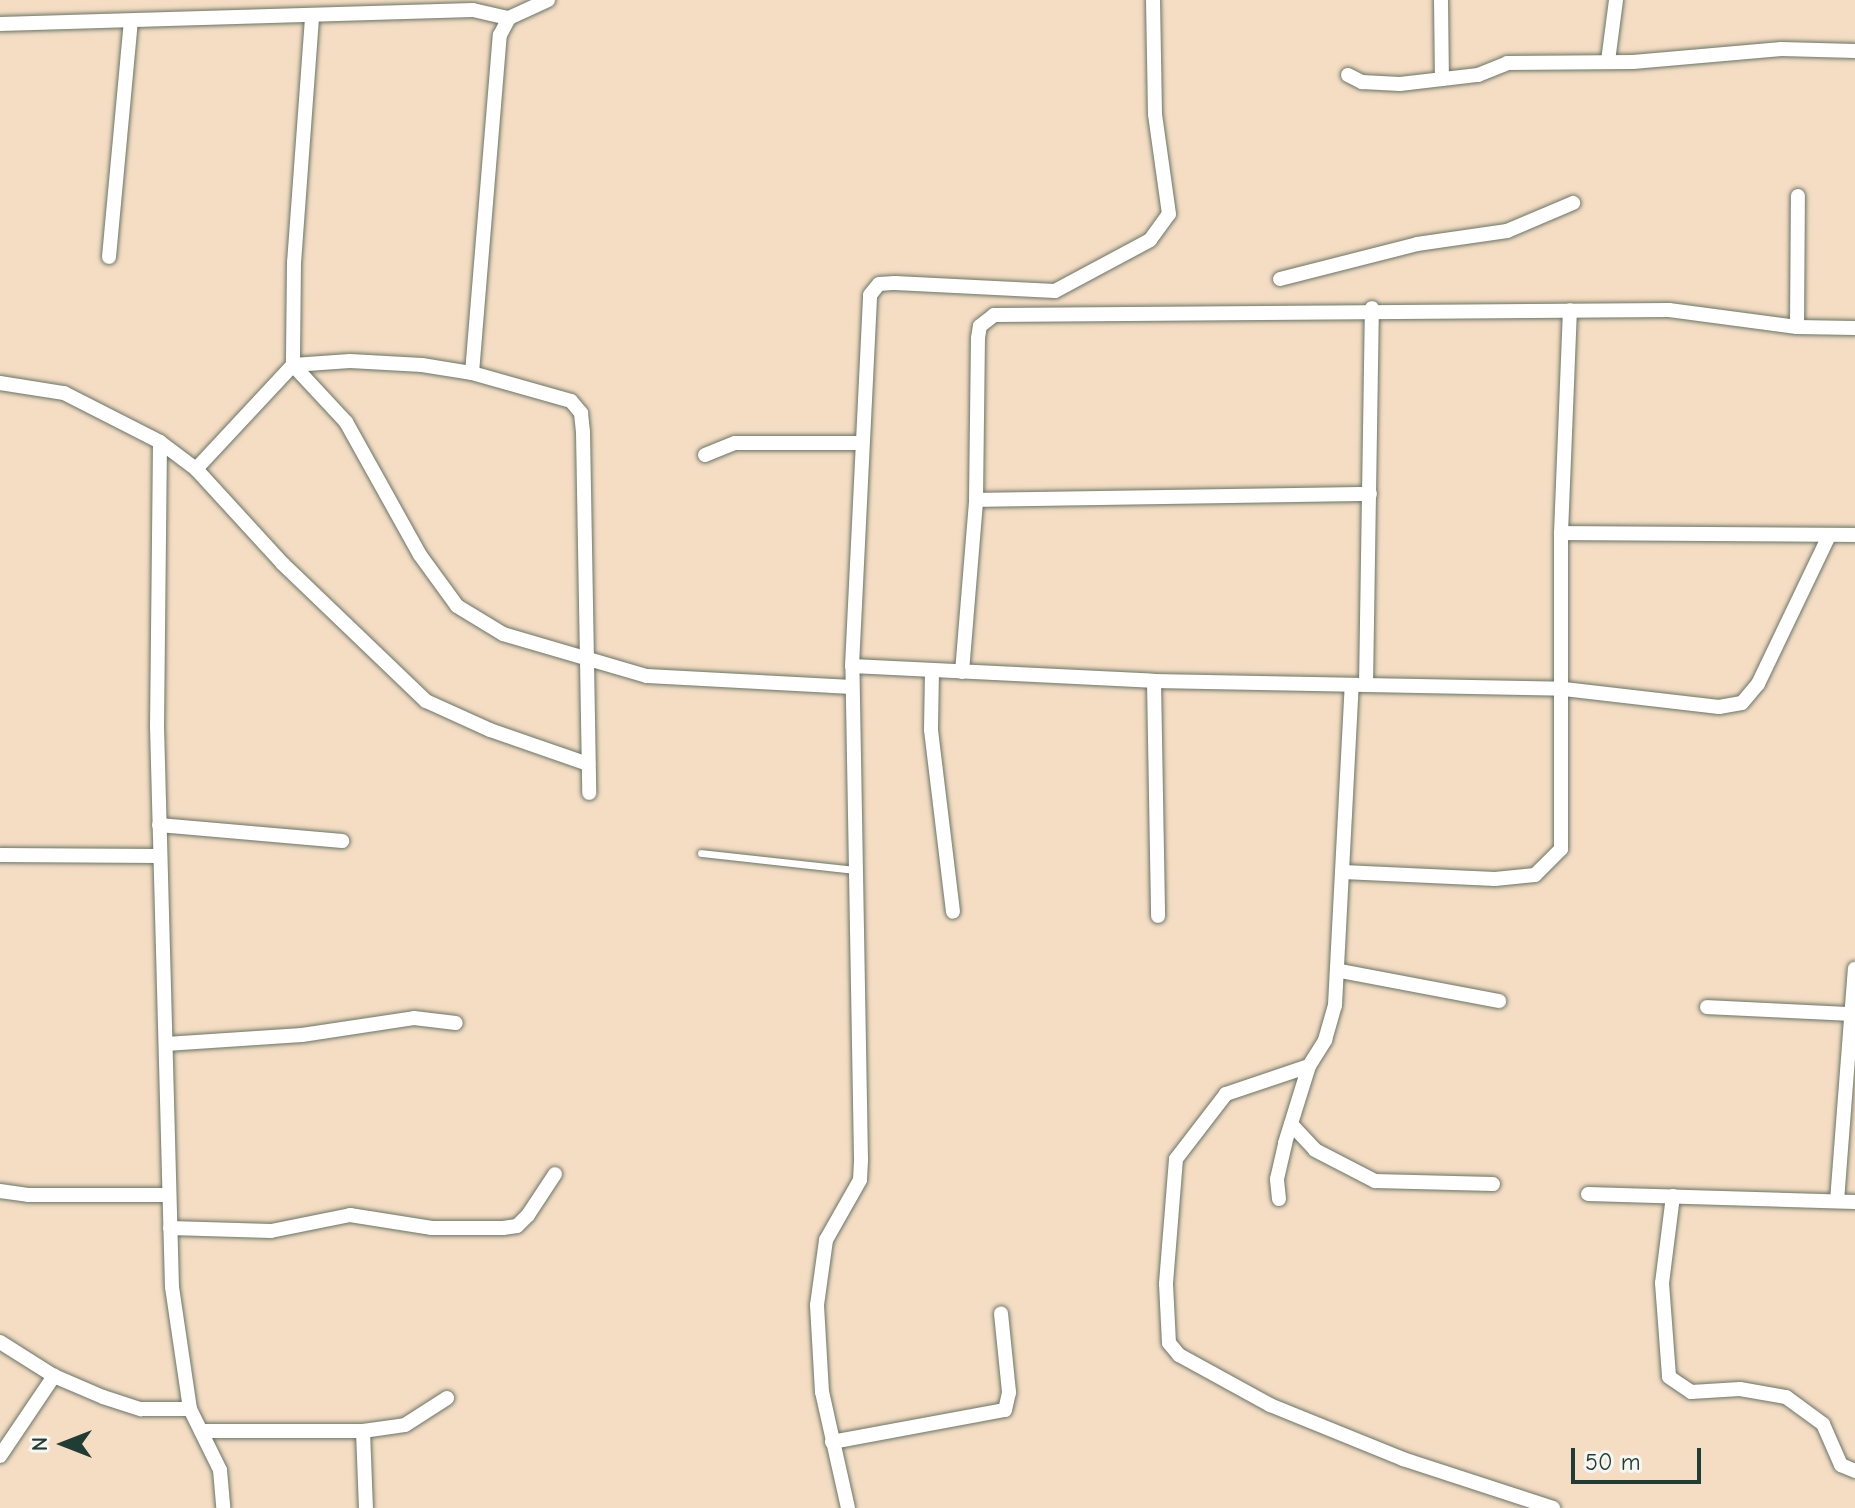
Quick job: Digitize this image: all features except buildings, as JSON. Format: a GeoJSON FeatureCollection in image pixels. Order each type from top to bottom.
{"type":"FeatureCollection","features":[{"type":"Feature","properties":{"kind":"street"},"geometry":{"type":"LineString","coordinates":[[0,24],[312,18],[473,10],[509,18],[548,0]]}},
{"type":"Feature","properties":{"kind":"street"},"geometry":{"type":"LineString","coordinates":[[848,1508],[832,1442],[817,1350],[817,1305],[826,1240],[860,1180],[852,666],[870,295],[879,284],[1055,291],[1150,240],[1169,214],[1155,114],[1153,0]]}},
{"type":"Feature","properties":{"kind":"street"},"geometry":{"type":"LineString","coordinates":[[1441,0],[1442,79]]}},
{"type":"Feature","properties":{"kind":"street"},"geometry":{"type":"LineString","coordinates":[[1608,61],[1616,0]]}},
{"type":"Feature","properties":{"kind":"street"},"geometry":{"type":"LineString","coordinates":[[196,469],[293,365],[294,262],[312,18]]}},
{"type":"Feature","properties":{"kind":"street"},"geometry":{"type":"LineString","coordinates":[[472,373],[500,35],[509,18]]}},
{"type":"Feature","properties":{"kind":"street"},"geometry":{"type":"LineString","coordinates":[[109,257],[131,22]]}},
{"type":"Feature","properties":{"kind":"street"},"geometry":{"type":"LineString","coordinates":[[1348,75],[1362,82],[1442,79],[1478,75],[1507,63],[1608,61],[1781,49],[1855,51]]}},
{"type":"Feature","properties":{"kind":"street"},"geometry":{"type":"LineString","coordinates":[[1797,327],[1798,196]]}},
{"type":"Feature","properties":{"kind":"street"},"geometry":{"type":"LineString","coordinates":[[1280,279],[1417,244],[1507,231],[1573,203]]}},
{"type":"Feature","properties":{"kind":"street"},"geometry":{"type":"LineString","coordinates":[[962,672],[976,500],[978,338],[986,319],[1006,314],[1372,308],[1669,310],[1797,327],[1855,328]]}},
{"type":"Feature","properties":{"kind":"street"},"geometry":{"type":"LineString","coordinates":[[1279,1199],[1277,1179],[1291,1124],[1309,1066],[1325,1040],[1340,971],[1343,872],[1359,685],[1370,494],[1372,308]]}},
{"type":"Feature","properties":{"kind":"street"},"geometry":{"type":"LineString","coordinates":[[1343,872],[1495,879],[1535,875],[1550,865],[1561,849],[1564,689],[1561,533],[1570,310]]}},
{"type":"Feature","properties":{"kind":"street"},"geometry":{"type":"LineString","coordinates":[[293,365],[350,361],[472,373],[557,394],[581,413],[589,793]]}},
{"type":"Feature","properties":{"kind":"street"},"geometry":{"type":"LineString","coordinates":[[293,365],[346,422],[420,555],[457,606],[503,634],[585,655],[647,676],[852,687]]}},
{"type":"Feature","properties":{"kind":"street"},"geometry":{"type":"LineString","coordinates":[[0,383],[64,393],[160,442],[196,469],[283,564],[426,701],[477,725],[588,764]]}},
{"type":"Feature","properties":{"kind":"street"},"geometry":{"type":"LineString","coordinates":[[160,442],[159,856],[174,1301],[190,1409],[220,1470],[223,1508]]}},
{"type":"Feature","properties":{"kind":"street"},"geometry":{"type":"LineString","coordinates":[[705,455],[735,443],[862,443]]}},
{"type":"Feature","properties":{"kind":"street"},"geometry":{"type":"LineString","coordinates":[[976,500],[1370,494]]}},
{"type":"Feature","properties":{"kind":"street"},"geometry":{"type":"LineString","coordinates":[[1561,533],[1855,535]]}},
{"type":"Feature","properties":{"kind":"street"},"geometry":{"type":"LineString","coordinates":[[852,666],[1154,681],[1564,689],[1719,707],[1742,703],[1758,684],[1829,536]]}},
{"type":"Feature","properties":{"kind":"street"},"geometry":{"type":"LineString","coordinates":[[932,671],[931,730],[953,912]]}},
{"type":"Feature","properties":{"kind":"street"},"geometry":{"type":"LineString","coordinates":[[1154,681],[1158,916]]}},
{"type":"Feature","properties":{"kind":"street"},"geometry":{"type":"LineString","coordinates":[[159,825],[342,841]]}},
{"type":"Feature","properties":{"kind":"street"},"geometry":{"type":"LineString","coordinates":[[0,855],[159,856]]}},
{"type":"Feature","properties":{"kind":"street"},"geometry":{"type":"LineString","coordinates":[[1837,1201],[1855,969]]}},
{"type":"Feature","properties":{"kind":"street"},"geometry":{"type":"LineString","coordinates":[[1340,971],[1499,1001]]}},
{"type":"Feature","properties":{"kind":"street"},"geometry":{"type":"LineString","coordinates":[[1707,1007],[1851,1014]]}},
{"type":"Feature","properties":{"kind":"street"},"geometry":{"type":"LineString","coordinates":[[166,1044],[302,1035],[414,1018],[456,1023]]}},
{"type":"Feature","properties":{"kind":"street"},"geometry":{"type":"LineString","coordinates":[[1309,1066],[1226,1094],[1176,1159],[1166,1284],[1169,1343],[1179,1355],[1270,1405],[1403,1459],[1553,1508]]}},
{"type":"Feature","properties":{"kind":"street"},"geometry":{"type":"LineString","coordinates":[[1291,1124],[1315,1150],[1375,1181],[1493,1184]]}},
{"type":"Feature","properties":{"kind":"street"},"geometry":{"type":"LineString","coordinates":[[170,1228],[271,1231],[350,1215],[432,1228],[503,1228],[517,1226],[528,1215],[555,1174]]}},
{"type":"Feature","properties":{"kind":"street"},"geometry":{"type":"LineString","coordinates":[[0,1191],[169,1195]]}},
{"type":"Feature","properties":{"kind":"street"},"geometry":{"type":"LineString","coordinates":[[1588,1194],[1855,1202]]}},
{"type":"Feature","properties":{"kind":"street"},"geometry":{"type":"LineString","coordinates":[[1673,1196],[1662,1283],[1669,1377],[1691,1392],[1740,1389],[1786,1397],[1823,1424],[1841,1465],[1855,1471]]}},
{"type":"Feature","properties":{"kind":"street"},"geometry":{"type":"LineString","coordinates":[[832,1442],[1005,1410],[1009,1392],[1001,1313]]}},
{"type":"Feature","properties":{"kind":"street"},"geometry":{"type":"LineString","coordinates":[[0,1342],[54,1376],[141,1409],[190,1409]]}},
{"type":"Feature","properties":{"kind":"street"},"geometry":{"type":"LineString","coordinates":[[0,1456],[54,1376]]}},
{"type":"Feature","properties":{"kind":"street"},"geometry":{"type":"LineString","coordinates":[[201,1431],[363,1431],[405,1425],[447,1398]]}},
{"type":"Feature","properties":{"kind":"street"},"geometry":{"type":"LineString","coordinates":[[363,1431],[366,1508]]}},
{"type":"Feature","properties":{"kind":"lane"},"geometry":{"type":"LineString","coordinates":[[701,853],[856,870]]}}]}
